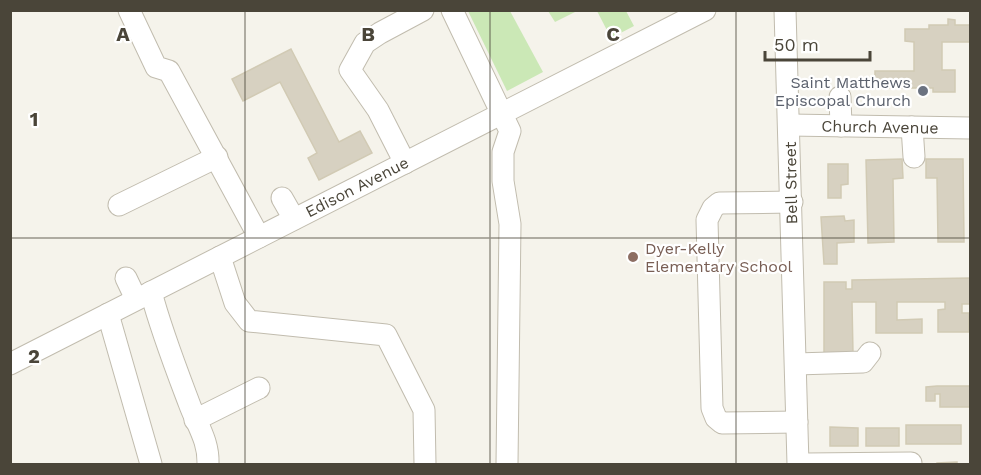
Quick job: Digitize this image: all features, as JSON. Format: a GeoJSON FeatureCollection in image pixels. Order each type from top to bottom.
{"type":"FeatureCollection","features":[{"type":"Feature","properties":{"kind":"street"},"geometry":{"type":"LineString","coordinates":[[129,10],[156,67],[169,70],[259,237]]}},
{"type":"Feature","properties":{"kind":"street"},"geometry":{"type":"LineString","coordinates":[[405,163],[378,110],[350,70],[365,43],[423,10]]}},
{"type":"Feature","properties":{"kind":"street"},"geometry":{"type":"LineString","coordinates":[[452,10],[510,131],[503,152],[503,181],[510,224],[507,465]]}},
{"type":"Feature","properties":{"kind":"street","name":"Edison Avenue"},"geometry":{"type":"LineString","coordinates":[[10,364],[705,10]]}},
{"type":"Feature","properties":{"kind":"street","name":"Bell Street"},"geometry":{"type":"LineString","coordinates":[[785,10],[796,364],[805,399],[797,422],[798,465]]}},
{"type":"Feature","properties":{"kind":"street"},"geometry":{"type":"LineString","coordinates":[[840,97],[841,126]]}},
{"type":"Feature","properties":{"kind":"street","name":"Church Avenue"},"geometry":{"type":"LineString","coordinates":[[790,125],[970,128]]}},
{"type":"Feature","properties":{"kind":"street"},"geometry":{"type":"LineString","coordinates":[[912,127],[914,157]]}},
{"type":"Feature","properties":{"kind":"street"},"geometry":{"type":"LineString","coordinates":[[119,205],[217,158]]}},
{"type":"Feature","properties":{"kind":"street"},"geometry":{"type":"LineString","coordinates":[[282,198],[294,219]]}},
{"type":"Feature","properties":{"kind":"street"},"geometry":{"type":"LineString","coordinates":[[792,202],[719,203],[712,208],[707,220],[712,408],[716,418],[722,423],[797,422]]}},
{"type":"Feature","properties":{"kind":"street"},"geometry":{"type":"LineString","coordinates":[[220,257],[235,303],[249,321],[386,335],[424,410],[425,465]]}},
{"type":"Feature","properties":{"kind":"street"},"geometry":{"type":"LineString","coordinates":[[126,278],[143,296],[160,327],[208,448],[208,465]]}},
{"type":"Feature","properties":{"kind":"street"},"geometry":{"type":"LineString","coordinates":[[108,314],[152,465]]}},
{"type":"Feature","properties":{"kind":"street"},"geometry":{"type":"LineString","coordinates":[[796,364],[863,362],[870,353]]}},
{"type":"Feature","properties":{"kind":"street"},"geometry":{"type":"LineString","coordinates":[[195,420],[260,388]]}},
{"type":"Feature","properties":{"kind":"street"},"geometry":{"type":"LineString","coordinates":[[807,465],[911,463]]}},
{"type":"Feature","properties":{"kind":"green space"},"geometry":{"type":"Polygon","coordinates":[[[468,11],[510,11],[543,72],[507,91],[468,11]]]}},
{"type":"Feature","properties":{"kind":"green space"},"geometry":{"type":"Polygon","coordinates":[[[548,11],[577,11],[555,22],[548,11]]]}},
{"type":"Feature","properties":{"kind":"green space"},"geometry":{"type":"Polygon","coordinates":[[[597,11],[626,11],[634,26],[611,38],[597,11]]]}},
{"type":"Feature","properties":{"kind":"building"},"geometry":{"type":"Polygon","coordinates":[[[948,19],[955,20],[955,25],[970,25],[970,42],[942,42],[942,70],[955,70],[955,92],[933,92],[933,88],[875,88],[875,71],[914,71],[914,42],[905,41],[905,29],[929,29],[929,25],[948,25],[948,19]]]}},
{"type":"Feature","properties":{"kind":"building"},"geometry":{"type":"Polygon","coordinates":[[[291,49],[339,142],[360,131],[372,153],[319,180],[308,158],[317,153],[280,82],[243,101],[232,79],[291,49]]]}},
{"type":"Feature","properties":{"kind":"building"},"geometry":{"type":"Polygon","coordinates":[[[902,159],[903,178],[893,179],[894,242],[868,243],[866,160],[902,159]]]}},
{"type":"Feature","properties":{"kind":"building"},"geometry":{"type":"Polygon","coordinates":[[[926,159],[963,159],[964,242],[938,242],[937,178],[926,178],[926,159]]]}},
{"type":"Feature","properties":{"kind":"building"},"geometry":{"type":"Polygon","coordinates":[[[828,164],[848,164],[848,184],[841,185],[841,198],[828,198],[828,164]]]}},
{"type":"Feature","properties":{"kind":"building"},"geometry":{"type":"Polygon","coordinates":[[[844,216],[845,221],[854,220],[854,242],[837,243],[837,264],[824,264],[821,217],[844,216]]]}},
{"type":"Feature","properties":{"kind":"building"},"geometry":{"type":"Polygon","coordinates":[[[970,278],[970,304],[962,304],[962,313],[969,313],[969,332],[938,332],[938,310],[945,309],[945,302],[897,302],[897,320],[922,319],[922,333],[876,333],[876,302],[852,302],[853,354],[824,354],[824,282],[846,282],[846,289],[852,289],[852,280],[970,278]]]}},
{"type":"Feature","properties":{"kind":"building"},"geometry":{"type":"Polygon","coordinates":[[[970,386],[970,407],[940,407],[940,394],[935,394],[935,401],[926,401],[926,387],[970,386]]]}},
{"type":"Feature","properties":{"kind":"building"},"geometry":{"type":"Polygon","coordinates":[[[906,425],[961,425],[961,444],[906,444],[906,425]]]}},
{"type":"Feature","properties":{"kind":"building"},"geometry":{"type":"Polygon","coordinates":[[[830,427],[858,428],[858,446],[830,446],[830,427]]]}},
{"type":"Feature","properties":{"kind":"building"},"geometry":{"type":"Polygon","coordinates":[[[866,428],[899,428],[899,446],[866,446],[866,428]]]}},
{"type":"Feature","properties":{"kind":"building"},"geometry":{"type":"Polygon","coordinates":[[[957,462],[957,464],[937,464],[937,463],[957,462]]]}},
{"type":"Feature","properties":{"kind":"place","name":"Saint Matthews Episcopal Church"},"geometry":{"type":"Point","coordinates":[923,91]}},
{"type":"Feature","properties":{"kind":"place","name":"Dyer-Kelly Elementary School"},"geometry":{"type":"Point","coordinates":[633,257]}}]}
